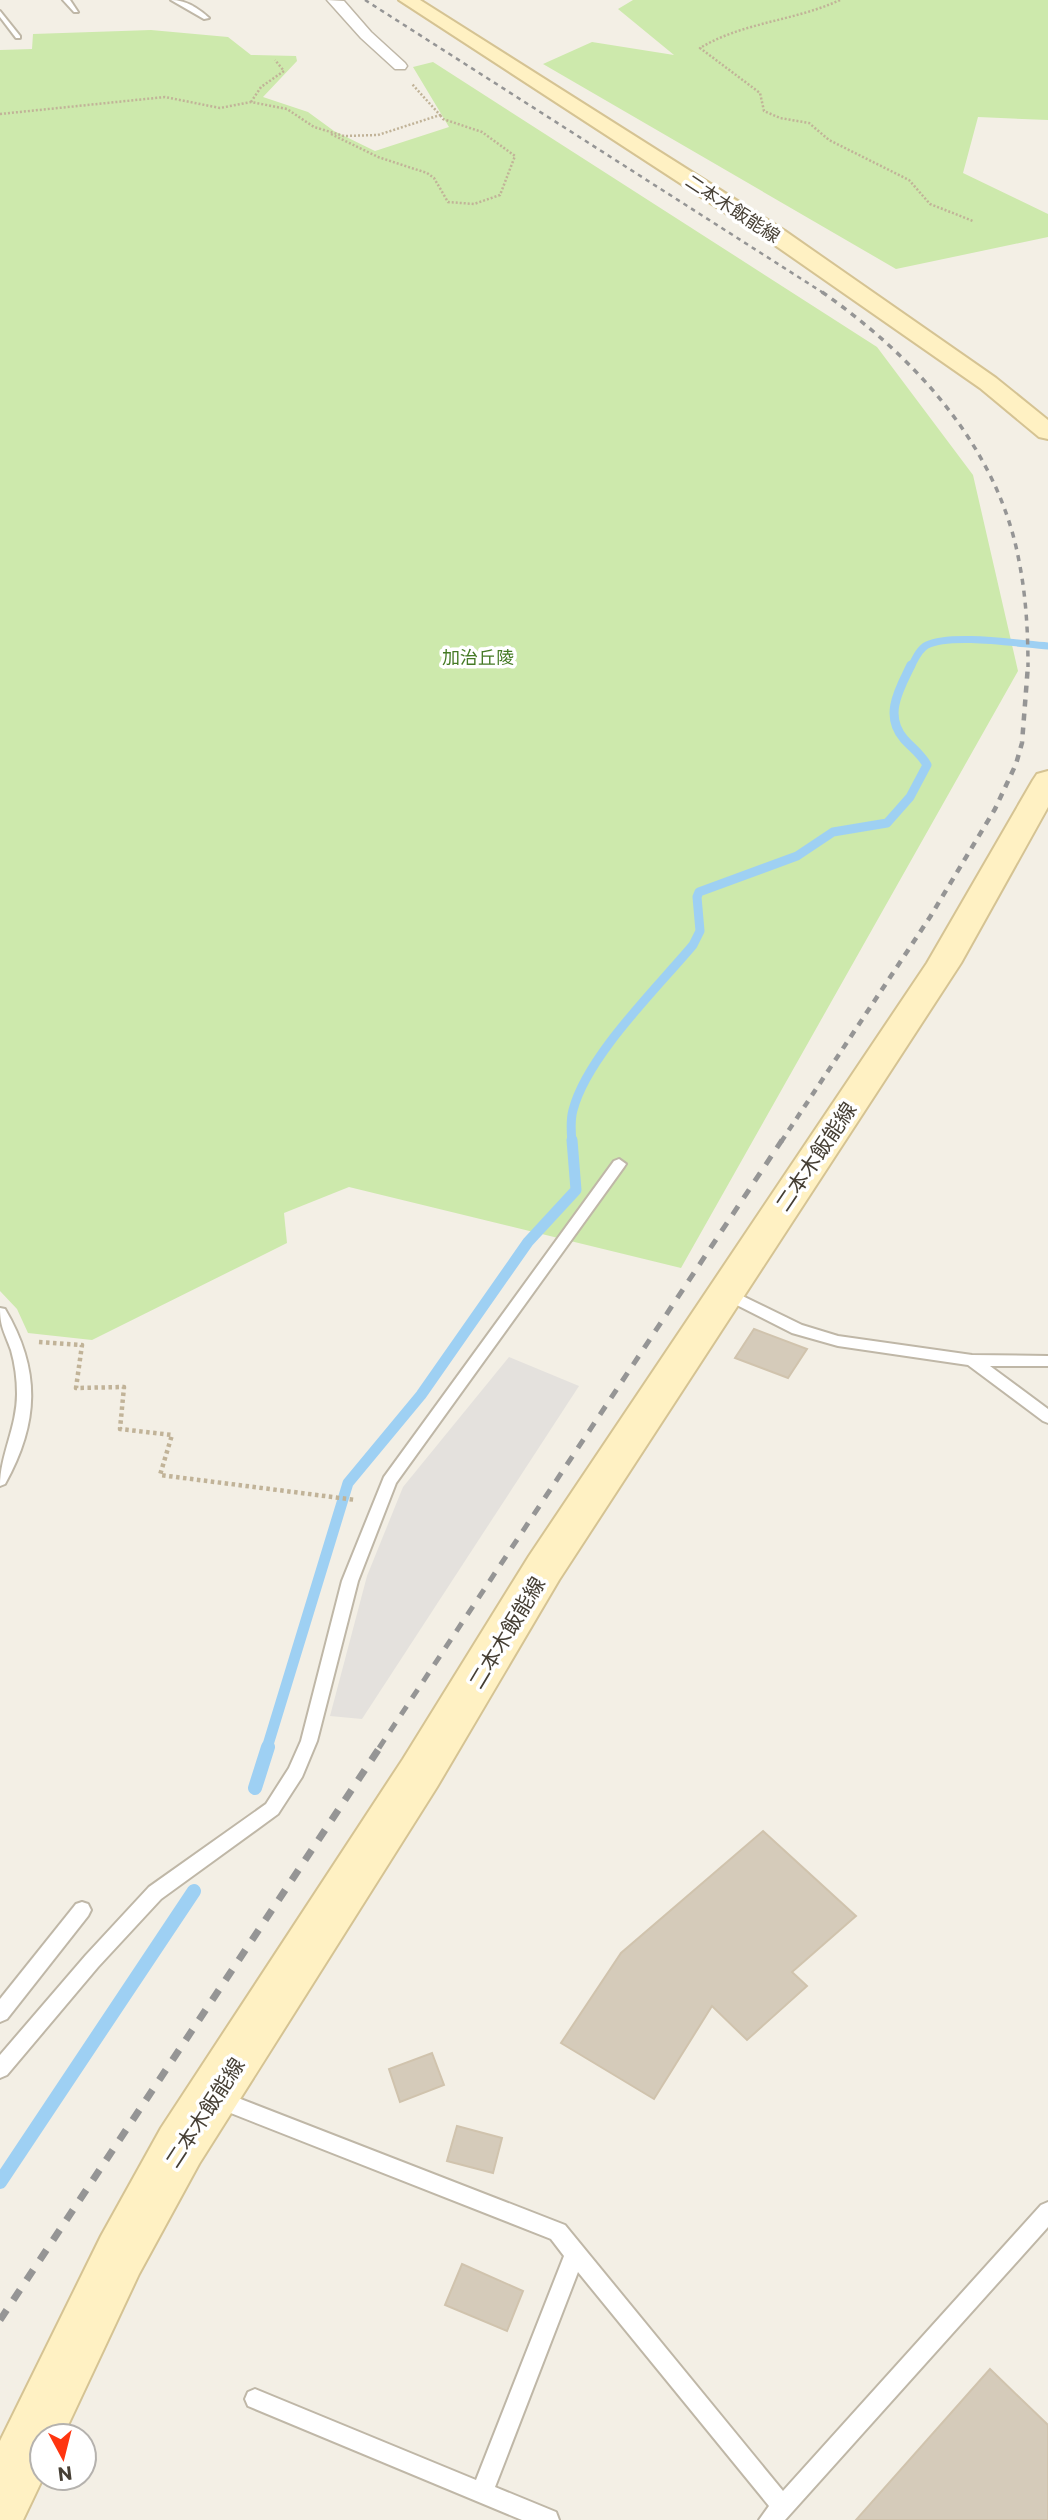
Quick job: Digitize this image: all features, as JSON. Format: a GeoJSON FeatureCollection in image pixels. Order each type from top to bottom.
{"type":"FeatureCollection","features":[{"type":"Feature","properties":{"kind":"main road","name":"二本木飯能線"},"geometry":{"type":"LineString","coordinates":[[408,0],[777,236],[977,376],[1048,432]]}},
{"type":"Feature","properties":{"kind":"main road","name":"二本木飯能線"},"geometry":{"type":"LineString","coordinates":[[0,2504],[120,2255],[180,2146],[420,1773],[544,1568],[944,963],[1048,780]]}},
{"type":"Feature","properties":{"kind":"street"},"geometry":{"type":"LineString","coordinates":[[334,0],[349,10],[352,20],[371,41],[400,66]]}},
{"type":"Feature","properties":{"kind":"lane"},"geometry":{"type":"LineString","coordinates":[[66,0],[76,11]]}},
{"type":"Feature","properties":{"kind":"lane"},"geometry":{"type":"LineString","coordinates":[[174,0],[206,18]]}},
{"type":"Feature","properties":{"kind":"lane"},"geometry":{"type":"LineString","coordinates":[[0,13],[18,37]]}},
{"type":"Feature","properties":{"kind":"lane"},"geometry":{"type":"LineString","coordinates":[[0,2069],[92,1961],[155,1893],[272,1809],[296,1772],[309,1741],[350,1581],[389,1481],[619,1164]]}},
{"type":"Feature","properties":{"kind":"lane"},"geometry":{"type":"LineString","coordinates":[[724,1293],[797,1329],[838,1342],[972,1360],[1048,1361]]}},
{"type":"Feature","properties":{"kind":"lane"},"geometry":{"type":"LineString","coordinates":[[0,1313],[14,1342],[25,1390],[24,1415],[8,1469],[0,1480]]}},
{"type":"Feature","properties":{"kind":"lane"},"geometry":{"type":"LineString","coordinates":[[972,1360],[1048,1418]]}},
{"type":"Feature","properties":{"kind":"lane"},"geometry":{"type":"LineString","coordinates":[[0,2013],[82,1910]]}},
{"type":"Feature","properties":{"kind":"lane"},"geometry":{"type":"LineString","coordinates":[[212,2097],[558,2232],[777,2514],[1048,2212]]}},
{"type":"Feature","properties":{"kind":"lane"},"geometry":{"type":"LineString","coordinates":[[482,2493],[575,2254]]}},
{"type":"Feature","properties":{"kind":"lane"},"geometry":{"type":"LineString","coordinates":[[255,2399],[548,2520]]}},
{"type":"Feature","properties":{"kind":"path"},"geometry":{"type":"LineString","coordinates":[[840,0],[808,12],[717,36],[700,48],[760,93],[764,111],[780,118],[809,122],[830,140],[909,180],[930,204],[973,221]]}},
{"type":"Feature","properties":{"kind":"path"},"geometry":{"type":"LineString","coordinates":[[251,102],[261,87],[284,71],[275,60]]}},
{"type":"Feature","properties":{"kind":"path"},"geometry":{"type":"LineString","coordinates":[[0,114],[165,97],[220,108],[251,102],[287,109],[324,131],[378,157],[427,173],[434,178],[448,202],[473,205],[500,195],[515,156],[496,139],[457,121],[443,119],[404,76],[400,66]]}},
{"type":"Feature","properties":{"kind":"path"},"geometry":{"type":"LineString","coordinates":[[324,131],[344,136],[378,135],[440,115]]}},
{"type":"Feature","properties":{"kind":"path"},"geometry":{"type":"LineString","coordinates":[[31,1341],[82,1345],[76,1388],[124,1387],[120,1429],[172,1436],[160,1475],[358,1500]]}},
{"type":"Feature","properties":{"kind":"green space"},"geometry":{"type":"Polygon","coordinates":[[[633,0],[1048,0],[1048,120],[978,117],[963,173],[1048,214],[1048,237],[896,269],[543,64],[592,42],[674,55],[618,9],[633,0]]]}},
{"type":"Feature","properties":{"kind":"green space","name":"加治丘陵"},"geometry":{"type":"Polygon","coordinates":[[[151,30],[228,37],[251,55],[296,56],[297,61],[263,97],[308,112],[334,131],[375,151],[449,127],[413,67],[433,62],[877,347],[973,475],[1018,671],[681,1268],[349,1187],[284,1213],[287,1243],[92,1340],[28,1333],[17,1309],[0,1291],[0,50],[32,49],[33,34],[151,30]]]}},
{"type":"Feature","properties":{"kind":"shaded area"},"geometry":{"type":"Polygon","coordinates":[[[509,1357],[579,1386],[362,1719],[330,1716],[367,1576],[403,1487],[509,1357]]]}},
{"type":"Feature","properties":{"kind":"building"},"geometry":{"type":"Polygon","coordinates":[[[754,1329],[807,1349],[788,1378],[735,1358],[754,1329]]]}},
{"type":"Feature","properties":{"kind":"building"},"geometry":{"type":"Polygon","coordinates":[[[763,1831],[856,1916],[792,1972],[807,1986],[747,2040],[712,2006],[654,2099],[561,2043],[621,1953],[763,1831]]]}},
{"type":"Feature","properties":{"kind":"building"},"geometry":{"type":"Polygon","coordinates":[[[432,2053],[444,2085],[400,2102],[389,2069],[432,2053]]]}},
{"type":"Feature","properties":{"kind":"building"},"geometry":{"type":"Polygon","coordinates":[[[457,2126],[502,2138],[493,2173],[447,2161],[457,2126]]]}},
{"type":"Feature","properties":{"kind":"building"},"geometry":{"type":"Polygon","coordinates":[[[462,2264],[523,2291],[507,2331],[445,2305],[462,2264]]]}},
{"type":"Feature","properties":{"kind":"building"},"geometry":{"type":"Polygon","coordinates":[[[990,2369],[1048,2425],[1048,2520],[856,2520],[990,2369]]]}},
{"type":"Feature","properties":{"kind":"waterway"},"geometry":{"type":"LineString","coordinates":[[911,667],[922,649],[938,642],[969,640],[1048,646]]}},
{"type":"Feature","properties":{"kind":"waterway"},"geometry":{"type":"LineString","coordinates":[[572,1142],[573,1110],[593,1067],[625,1023],[693,945],[700,931],[697,897],[699,892],[797,856],[833,832],[887,823],[910,797],[927,765],[904,739],[895,721],[896,702],[911,665]]}},
{"type":"Feature","properties":{"kind":"waterway"},"geometry":{"type":"LineString","coordinates":[[267,1748],[348,1483],[421,1395],[528,1242],[576,1190],[572,1140]]}},
{"type":"Feature","properties":{"kind":"waterway"},"geometry":{"type":"LineString","coordinates":[[255,1788],[268,1747]]}},
{"type":"Feature","properties":{"kind":"waterway"},"geometry":{"type":"LineString","coordinates":[[0,2182],[194,1891]]}},
{"type":"Feature","properties":{"kind":"railway"},"geometry":{"type":"LineString","coordinates":[[365,0],[823,293]]}},
{"type":"Feature","properties":{"kind":"railway"},"geometry":{"type":"LineString","coordinates":[[823,293],[889,345],[919,375],[972,443],[992,480],[1008,519],[1019,561],[1026,614],[1028,666]]}},
{"type":"Feature","properties":{"kind":"railway"},"geometry":{"type":"LineString","coordinates":[[781,1142],[930,917],[995,809],[1016,764],[1022,743],[1028,666]]}},
{"type":"Feature","properties":{"kind":"railway"},"geometry":{"type":"LineString","coordinates":[[379,1748],[782,1140]]}},
{"type":"Feature","properties":{"kind":"railway"},"geometry":{"type":"LineString","coordinates":[[0,2320],[380,1747]]}}]}
